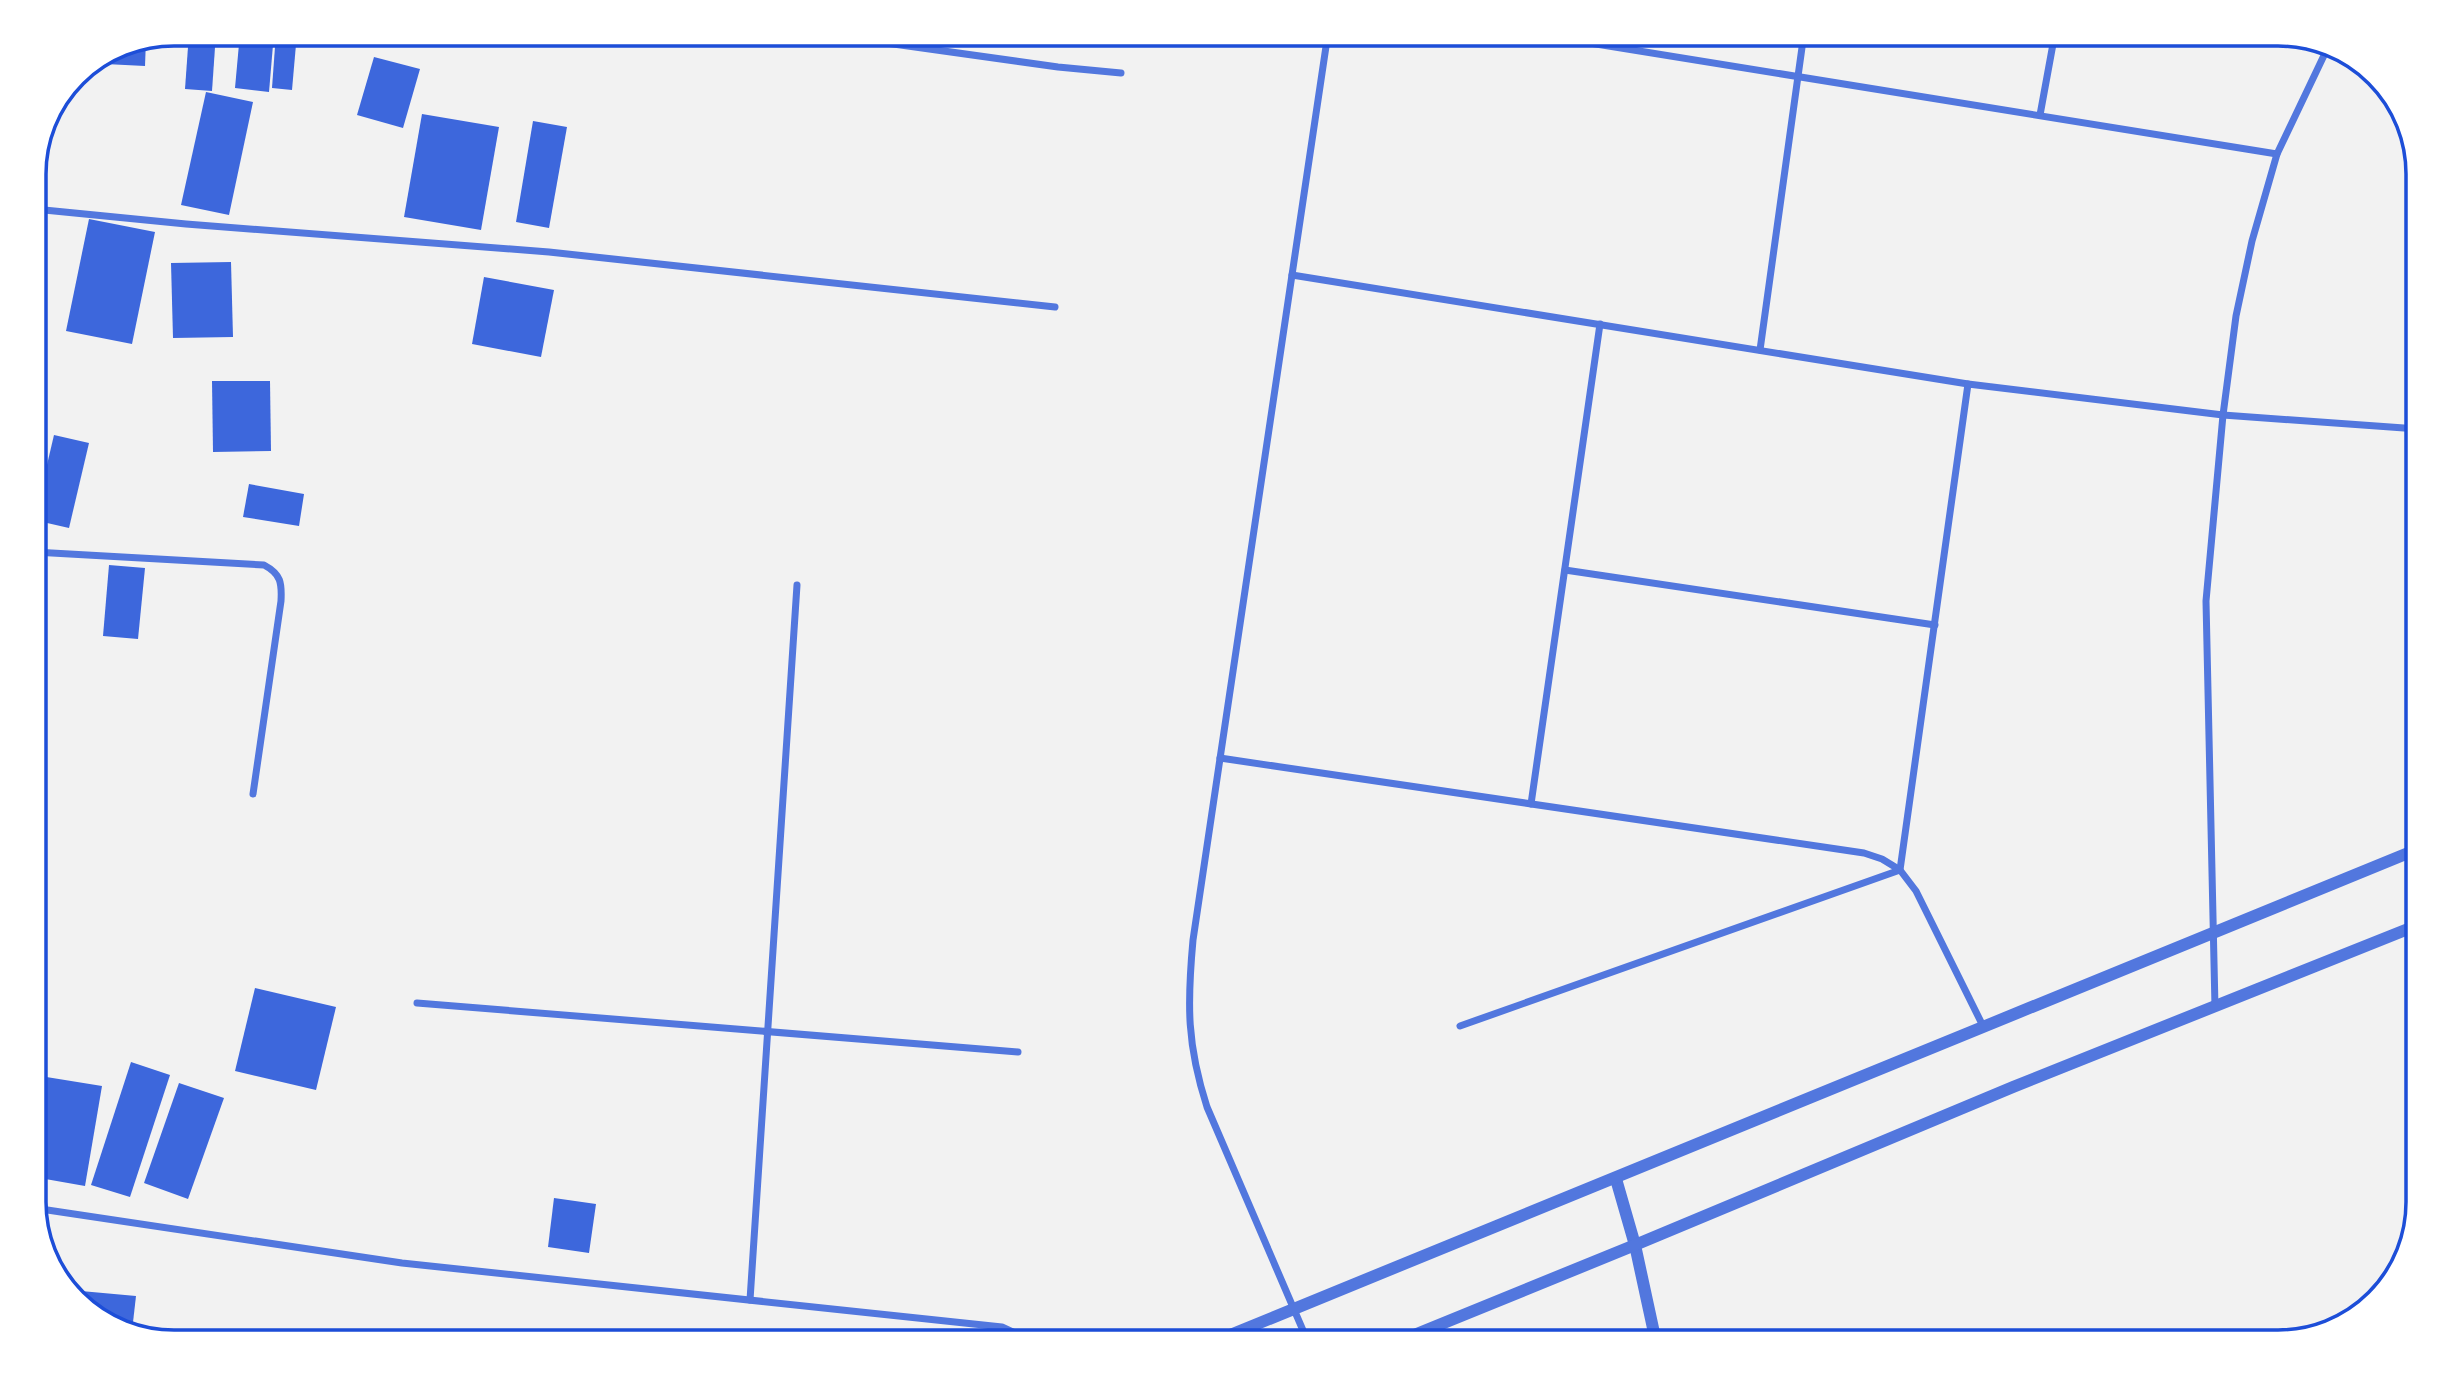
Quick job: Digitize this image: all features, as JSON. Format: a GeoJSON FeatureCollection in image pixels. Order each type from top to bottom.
{"type":"FeatureCollection","features":[{"type":"Feature","properties":{"kind":"street"},"geometry":{"type":"LineString","coordinates":[[908,46],[1121,73]]}},
{"type":"Feature","properties":{"kind":"street"},"geometry":{"type":"LineString","coordinates":[[1303,1330],[1207,1107],[1195,1070],[1188,996],[1193,940],[1326,46]]}},
{"type":"Feature","properties":{"kind":"street"},"geometry":{"type":"LineString","coordinates":[[1608,46],[2277,154]]}},
{"type":"Feature","properties":{"kind":"street"},"geometry":{"type":"LineString","coordinates":[[1760,350],[1802,46]]}},
{"type":"Feature","properties":{"kind":"street"},"geometry":{"type":"LineString","coordinates":[[2040,116],[2053,46]]}},
{"type":"Feature","properties":{"kind":"street"},"geometry":{"type":"LineString","coordinates":[[2215,1006],[2206,601],[2223,415],[2236,316],[2252,241],[2277,154],[2324,55]]}},
{"type":"Feature","properties":{"kind":"street"},"geometry":{"type":"LineString","coordinates":[[46,210],[186,224],[549,252],[1055,307]]}},
{"type":"Feature","properties":{"kind":"street"},"geometry":{"type":"LineString","coordinates":[[1292,275],[1968,384],[2223,415],[2405,428]]}},
{"type":"Feature","properties":{"kind":"street"},"geometry":{"type":"LineString","coordinates":[[1531,804],[1600,324]]}},
{"type":"Feature","properties":{"kind":"street"},"geometry":{"type":"LineString","coordinates":[[1900,870],[1968,384]]}},
{"type":"Feature","properties":{"kind":"street"},"geometry":{"type":"LineString","coordinates":[[46,553],[264,565],[280,577],[281,601],[253,794]]}},
{"type":"Feature","properties":{"kind":"street"},"geometry":{"type":"LineString","coordinates":[[1564,570],[1935,625]]}},
{"type":"Feature","properties":{"kind":"street"},"geometry":{"type":"LineString","coordinates":[[750,1300],[797,585]]}},
{"type":"Feature","properties":{"kind":"street"},"geometry":{"type":"LineString","coordinates":[[1220,758],[1864,853],[1882,859],[1900,870],[1916,891],[1984,1028]]}},
{"type":"Feature","properties":{"kind":"street"},"geometry":{"type":"LineString","coordinates":[[1242,1330],[2406,854]]}},
{"type":"Feature","properties":{"kind":"street"},"geometry":{"type":"LineString","coordinates":[[1461,1026],[1900,870]]}},
{"type":"Feature","properties":{"kind":"street"},"geometry":{"type":"LineString","coordinates":[[1426,1330],[2012,1087],[2406,930]]}},
{"type":"Feature","properties":{"kind":"street"},"geometry":{"type":"LineString","coordinates":[[417,1003],[1018,1052]]}},
{"type":"Feature","properties":{"kind":"street"},"geometry":{"type":"LineString","coordinates":[[1616,1179],[1635,1245],[1653,1330]]}},
{"type":"Feature","properties":{"kind":"street"},"geometry":{"type":"LineString","coordinates":[[46,1210],[402,1263],[1002,1327],[1008,1330]]}},
{"type":"Feature","properties":{"kind":"building"},"geometry":{"type":"Polygon","coordinates":[[[188,46],[215,46],[212,91],[185,89],[188,46]]]}},
{"type":"Feature","properties":{"kind":"building"},"geometry":{"type":"Polygon","coordinates":[[[239,46],[273,46],[269,92],[235,88],[239,46]]]}},
{"type":"Feature","properties":{"kind":"building"},"geometry":{"type":"Polygon","coordinates":[[[275,46],[296,46],[292,90],[272,88],[275,46]]]}},
{"type":"Feature","properties":{"kind":"building"},"geometry":{"type":"Polygon","coordinates":[[[146,49],[145,66],[108,64],[146,49]]]}},
{"type":"Feature","properties":{"kind":"building"},"geometry":{"type":"Polygon","coordinates":[[[374,57],[420,69],[403,128],[357,115],[374,57]]]}},
{"type":"Feature","properties":{"kind":"building"},"geometry":{"type":"Polygon","coordinates":[[[206,92],[253,102],[229,215],[181,205],[206,92]]]}},
{"type":"Feature","properties":{"kind":"building"},"geometry":{"type":"Polygon","coordinates":[[[422,114],[499,127],[481,230],[404,217],[422,114]]]}},
{"type":"Feature","properties":{"kind":"building"},"geometry":{"type":"Polygon","coordinates":[[[533,121],[567,127],[549,228],[516,222],[533,121]]]}},
{"type":"Feature","properties":{"kind":"building"},"geometry":{"type":"Polygon","coordinates":[[[89,219],[155,232],[132,344],[66,331],[89,219]]]}},
{"type":"Feature","properties":{"kind":"building"},"geometry":{"type":"Polygon","coordinates":[[[231,262],[233,337],[173,338],[171,263],[231,262]]]}},
{"type":"Feature","properties":{"kind":"building"},"geometry":{"type":"Polygon","coordinates":[[[484,277],[554,290],[541,357],[472,344],[484,277]]]}},
{"type":"Feature","properties":{"kind":"building"},"geometry":{"type":"Polygon","coordinates":[[[212,381],[270,381],[271,451],[213,452],[212,381]]]}},
{"type":"Feature","properties":{"kind":"building"},"geometry":{"type":"Polygon","coordinates":[[[54,435],[89,443],[69,528],[46,523],[46,469],[54,435]]]}},
{"type":"Feature","properties":{"kind":"building"},"geometry":{"type":"Polygon","coordinates":[[[249,484],[304,494],[299,526],[243,517],[249,484]]]}},
{"type":"Feature","properties":{"kind":"building"},"geometry":{"type":"Polygon","coordinates":[[[109,565],[145,568],[138,639],[103,636],[109,565]]]}},
{"type":"Feature","properties":{"kind":"building"},"geometry":{"type":"Polygon","coordinates":[[[255,988],[336,1007],[316,1090],[235,1071],[255,988]]]}},
{"type":"Feature","properties":{"kind":"building"},"geometry":{"type":"Polygon","coordinates":[[[131,1062],[170,1075],[130,1197],[91,1185],[131,1062]]]}},
{"type":"Feature","properties":{"kind":"building"},"geometry":{"type":"Polygon","coordinates":[[[46,1077],[102,1086],[85,1186],[46,1179],[46,1077]]]}},
{"type":"Feature","properties":{"kind":"building"},"geometry":{"type":"Polygon","coordinates":[[[179,1083],[224,1098],[188,1199],[144,1183],[179,1083]]]}},
{"type":"Feature","properties":{"kind":"building"},"geometry":{"type":"Polygon","coordinates":[[[554,1198],[596,1204],[589,1253],[548,1247],[554,1198]]]}},
{"type":"Feature","properties":{"kind":"building"},"geometry":{"type":"Polygon","coordinates":[[[82,1291],[136,1296],[133,1322],[110,1312],[82,1291]]]}}]}
